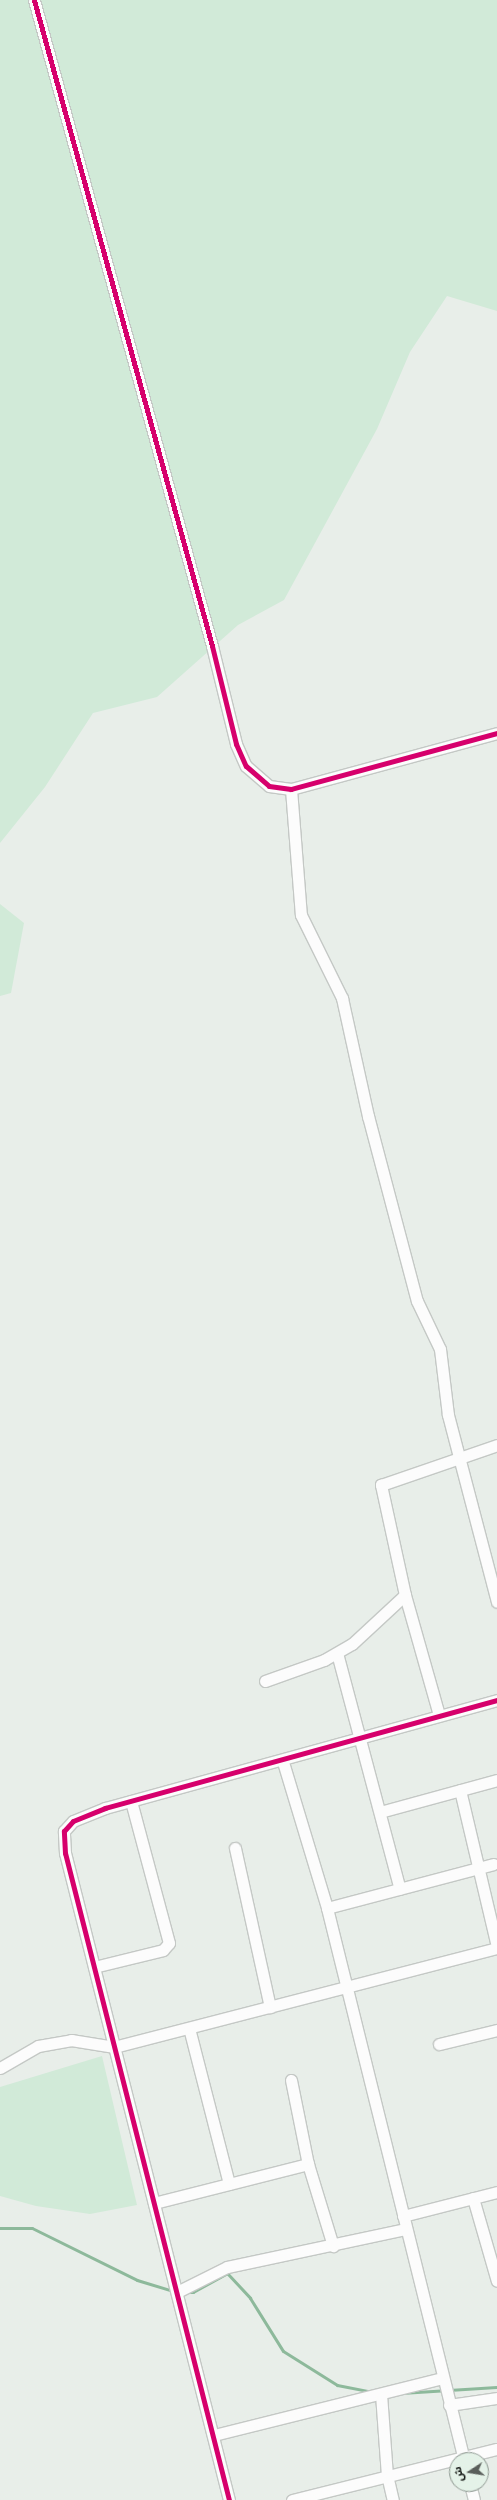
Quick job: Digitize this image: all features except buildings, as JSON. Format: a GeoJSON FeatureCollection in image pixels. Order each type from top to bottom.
{"type":"FeatureCollection","features":[{"type":"Feature","properties":{"kind":"street"},"geometry":{"type":"LineString","coordinates":[[34,0],[212,646],[236,744],[252,774],[269,786],[291,789],[497,732]]}},
{"type":"Feature","properties":{"kind":"street"},"geometry":{"type":"LineString","coordinates":[[291,789],[301,915],[342,998],[368,1116],[416,1301],[440,1349],[448,1415],[497,1602]]}},
{"type":"Feature","properties":{"kind":"street"},"geometry":{"type":"LineString","coordinates":[[439,1715],[405,1594],[381,1485],[459,1460],[497,1445]]}},
{"type":"Feature","properties":{"kind":"street"},"geometry":{"type":"LineString","coordinates":[[265,1681],[337,1653],[362,1635],[405,1594]]}},
{"type":"Feature","properties":{"kind":"street"},"geometry":{"type":"LineString","coordinates":[[337,1653],[400,1889]]}},
{"type":"Feature","properties":{"kind":"street"},"geometry":{"type":"LineString","coordinates":[[229,2500],[214,2435],[65,1853],[64,1831],[84,1815],[131,1801],[283,1762],[439,1715],[497,1700]]}},
{"type":"Feature","properties":{"kind":"street"},"geometry":{"type":"LineString","coordinates":[[283,1762],[327,1908],[345,1988],[461,2452]]}},
{"type":"Feature","properties":{"kind":"street"},"geometry":{"type":"LineString","coordinates":[[380,1812],[497,1780]]}},
{"type":"Feature","properties":{"kind":"street"},"geometry":{"type":"LineString","coordinates":[[0,2068],[38,2046],[72,2040],[114,2047],[497,1948],[460,1790]]}},
{"type":"Feature","properties":{"kind":"street"},"geometry":{"type":"LineString","coordinates":[[94,1967],[163,1950],[169,1943],[131,1801]]}},
{"type":"Feature","properties":{"kind":"street"},"geometry":{"type":"LineString","coordinates":[[235,1848],[270,2007]]}},
{"type":"Feature","properties":{"kind":"street"},"geometry":{"type":"LineString","coordinates":[[327,1908],[493,1864]]}},
{"type":"Feature","properties":{"kind":"street"},"geometry":{"type":"LineString","coordinates":[[190,2028],[229,2184]]}},
{"type":"Feature","properties":{"kind":"street"},"geometry":{"type":"LineString","coordinates":[[439,2044],[497,2030]]}},
{"type":"Feature","properties":{"kind":"street"},"geometry":{"type":"LineString","coordinates":[[291,2080],[308,2164],[333,2246]]}},
{"type":"Feature","properties":{"kind":"street"},"geometry":{"type":"LineString","coordinates":[[154,2203],[308,2164]]}},
{"type":"Feature","properties":{"kind":"street"},"geometry":{"type":"LineString","coordinates":[[403,2216],[497,2192]]}},
{"type":"Feature","properties":{"kind":"street"},"geometry":{"type":"LineString","coordinates":[[473,2198],[496,2276]]}},
{"type":"Feature","properties":{"kind":"street"},"geometry":{"type":"LineString","coordinates":[[177,2292],[227,2267],[333,2246],[406,2229]]}},
{"type":"Feature","properties":{"kind":"street"},"geometry":{"type":"LineString","coordinates":[[214,2435],[443,2378]]}},
{"type":"Feature","properties":{"kind":"street"},"geometry":{"type":"LineString","coordinates":[[381,2394],[387,2475],[393,2500]]}},
{"type":"Feature","properties":{"kind":"street"},"geometry":{"type":"LineString","coordinates":[[449,2405],[497,2398]]}},
{"type":"Feature","properties":{"kind":"street"},"geometry":{"type":"LineString","coordinates":[[487,2452],[497,2449]]}},
{"type":"Feature","properties":{"kind":"street"},"geometry":{"type":"LineString","coordinates":[[292,2500],[387,2475],[449,2462]]}},
{"type":"Feature","properties":{"kind":"green space"},"geometry":{"type":"Polygon","coordinates":[[[0,0],[497,0],[497,311],[447,296],[410,352],[377,429],[284,600],[238,625],[157,697],[93,713],[45,787],[0,843],[0,0]]]}},
{"type":"Feature","properties":{"kind":"green space"},"geometry":{"type":"Polygon","coordinates":[[[0,904],[24,923],[11,993],[0,996],[0,904]]]}},
{"type":"Feature","properties":{"kind":"green space"},"geometry":{"type":"Polygon","coordinates":[[[102,2056],[137,2205],[90,2214],[36,2206],[0,2196],[0,2087],[102,2056]]]}},
{"type":"Feature","properties":{"kind":"waterway"},"geometry":{"type":"LineString","coordinates":[[0,2228],[32,2228],[137,2280],[174,2291]]}},
{"type":"Feature","properties":{"kind":"waterway"},"geometry":{"type":"LineString","coordinates":[[185,2292],[193,2292],[227,2273],[250,2298],[283,2351],[337,2385],[372,2392]]}},
{"type":"Feature","properties":{"kind":"waterway"},"geometry":{"type":"LineString","coordinates":[[401,2393],[497,2387]]}},
{"type":"Feature","properties":{"kind":"cycle path"},"geometry":{"type":"LineString","coordinates":[[34,0],[212,646],[236,744],[246,766],[269,786],[291,789],[497,733]]}},
{"type":"Feature","properties":{"kind":"cycle path"},"geometry":{"type":"LineString","coordinates":[[229,2500],[65,1853],[64,1831],[73,1821],[105,1808],[497,1700]]}}]}
